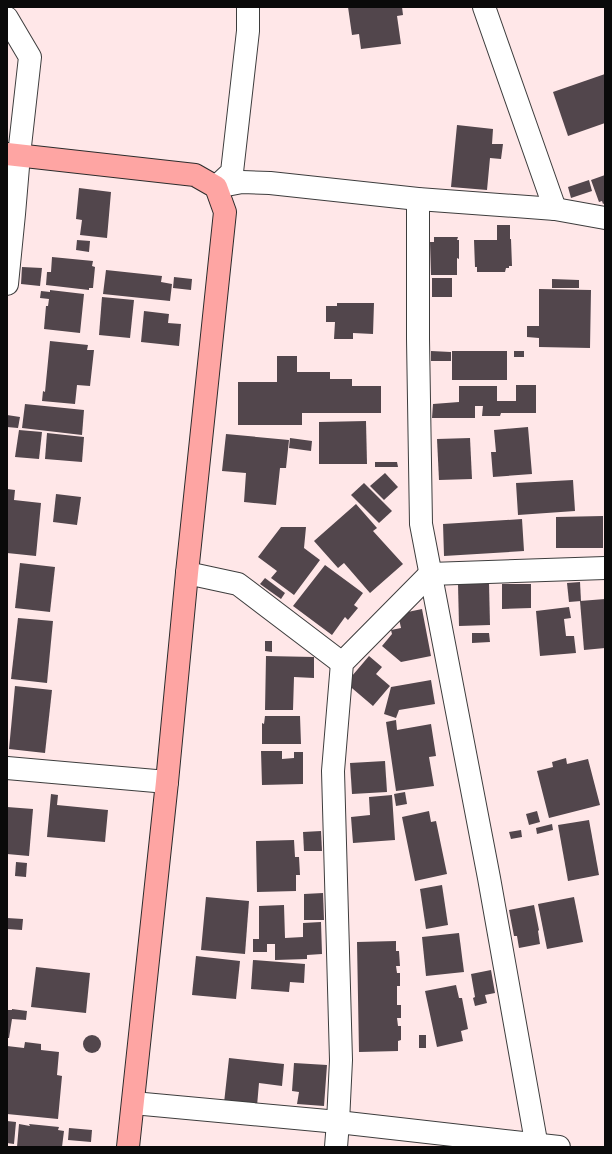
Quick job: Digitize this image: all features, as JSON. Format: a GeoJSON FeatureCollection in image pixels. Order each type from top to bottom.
{"type":"FeatureCollection","features":[{"type":"Feature","properties":{"kind":"street"},"geometry":{"type":"LineString","coordinates":[[216,187],[232,172],[248,31],[248,7]]}},
{"type":"Feature","properties":{"kind":"street"},"geometry":{"type":"LineString","coordinates":[[484,7],[555,209]]}},
{"type":"Feature","properties":{"kind":"street"},"geometry":{"type":"LineString","coordinates":[[7,18],[30,57],[13,155],[14,214],[7,284]]}},
{"type":"Feature","properties":{"kind":"street"},"geometry":{"type":"LineString","coordinates":[[13,155],[195,175],[216,187],[225,212],[128,1147]]}},
{"type":"Feature","properties":{"kind":"street"},"geometry":{"type":"LineString","coordinates":[[216,187],[242,182],[270,184],[418,199],[555,209],[605,218]]}},
{"type":"Feature","properties":{"kind":"street"},"geometry":{"type":"LineString","coordinates":[[418,199],[418,340],[421,524],[490,886],[537,1146]]}},
{"type":"Feature","properties":{"kind":"street"},"geometry":{"type":"LineString","coordinates":[[336,1147],[341,1060],[333,771],[342,663],[430,574],[605,568]]}},
{"type":"Feature","properties":{"kind":"street"},"geometry":{"type":"LineString","coordinates":[[187,573],[238,584],[342,663]]}},
{"type":"Feature","properties":{"kind":"street"},"geometry":{"type":"LineString","coordinates":[[7,768],[167,782]]}},
{"type":"Feature","properties":{"kind":"street"},"geometry":{"type":"LineString","coordinates":[[133,1103],[338,1122],[537,1146],[559,1147]]}},
{"type":"Feature","properties":{"kind":"building"},"geometry":{"type":"Polygon","coordinates":[[[348,7],[402,7],[403,15],[397,16],[401,44],[361,49],[359,34],[352,35],[348,7]]]}},
{"type":"Feature","properties":{"kind":"building"},"geometry":{"type":"Polygon","coordinates":[[[605,74],[605,123],[568,136],[553,92],[605,74]]]}},
{"type":"Feature","properties":{"kind":"building"},"geometry":{"type":"Polygon","coordinates":[[[457,125],[493,129],[492,144],[503,144],[501,159],[490,158],[487,190],[451,187],[457,125]]]}},
{"type":"Feature","properties":{"kind":"building"},"geometry":{"type":"Polygon","coordinates":[[[605,175],[605,203],[603,204],[602,201],[599,202],[591,180],[605,175]]]}},
{"type":"Feature","properties":{"kind":"building"},"geometry":{"type":"Polygon","coordinates":[[[589,180],[592,191],[571,198],[568,187],[589,180]]]}},
{"type":"Feature","properties":{"kind":"building"},"geometry":{"type":"Polygon","coordinates":[[[79,188],[111,192],[107,238],[80,235],[82,220],[76,219],[79,188]]]}},
{"type":"Feature","properties":{"kind":"building"},"geometry":{"type":"Polygon","coordinates":[[[497,225],[510,225],[512,266],[506,268],[505,272],[477,272],[477,267],[475,267],[474,240],[497,240],[497,225]]]}},
{"type":"Feature","properties":{"kind":"building"},"geometry":{"type":"Polygon","coordinates":[[[434,237],[458,237],[459,259],[457,258],[457,275],[431,275],[430,242],[434,242],[434,237]]]}},
{"type":"Feature","properties":{"kind":"building"},"geometry":{"type":"Polygon","coordinates":[[[77,240],[90,241],[89,252],[76,250],[77,240]]]}},
{"type":"Feature","properties":{"kind":"building"},"geometry":{"type":"Polygon","coordinates":[[[52,257],[93,261],[92,266],[95,267],[93,288],[89,288],[89,290],[46,285],[47,272],[51,272],[52,257]]]}},
{"type":"Feature","properties":{"kind":"building"},"geometry":{"type":"Polygon","coordinates":[[[22,267],[42,268],[40,286],[21,284],[22,267]]]}},
{"type":"Feature","properties":{"kind":"building"},"geometry":{"type":"Polygon","coordinates":[[[106,270],[162,276],[161,282],[172,284],[170,301],[103,294],[106,270]]]}},
{"type":"Feature","properties":{"kind":"building"},"geometry":{"type":"Polygon","coordinates":[[[174,277],[192,279],[191,290],[173,288],[174,277]]]}},
{"type":"Feature","properties":{"kind":"building"},"geometry":{"type":"Polygon","coordinates":[[[432,278],[452,278],[452,297],[432,297],[432,278]]]}},
{"type":"Feature","properties":{"kind":"building"},"geometry":{"type":"Polygon","coordinates":[[[552,279],[579,280],[579,288],[552,288],[552,279]]]}},
{"type":"Feature","properties":{"kind":"building"},"geometry":{"type":"Polygon","coordinates":[[[539,289],[591,290],[590,348],[539,347],[539,338],[527,337],[527,326],[539,326],[539,289]]]}},
{"type":"Feature","properties":{"kind":"building"},"geometry":{"type":"Polygon","coordinates":[[[50,290],[84,294],[80,333],[44,329],[46,306],[48,306],[49,299],[40,298],[41,291],[50,292],[50,290]]]}},
{"type":"Feature","properties":{"kind":"building"},"geometry":{"type":"Polygon","coordinates":[[[102,297],[134,300],[130,338],[99,335],[102,297]]]}},
{"type":"Feature","properties":{"kind":"building"},"geometry":{"type":"Polygon","coordinates":[[[337,303],[374,303],[373,334],[353,333],[353,339],[334,339],[335,322],[326,322],[326,306],[337,306],[337,303]]]}},
{"type":"Feature","properties":{"kind":"building"},"geometry":{"type":"Polygon","coordinates":[[[144,311],[169,314],[168,323],[181,324],[179,346],[141,342],[144,311]]]}},
{"type":"Feature","properties":{"kind":"building"},"geometry":{"type":"Polygon","coordinates":[[[50,341],[88,345],[87,350],[94,350],[90,386],[77,385],[75,404],[42,401],[43,391],[45,392],[50,341]]]}},
{"type":"Feature","properties":{"kind":"building"},"geometry":{"type":"Polygon","coordinates":[[[431,351],[451,352],[451,361],[431,361],[431,351]]]}},
{"type":"Feature","properties":{"kind":"building"},"geometry":{"type":"Polygon","coordinates":[[[452,351],[507,351],[507,380],[452,380],[452,351]]]}},
{"type":"Feature","properties":{"kind":"building"},"geometry":{"type":"Polygon","coordinates":[[[514,351],[524,351],[524,357],[514,357],[514,351]]]}},
{"type":"Feature","properties":{"kind":"building"},"geometry":{"type":"Polygon","coordinates":[[[277,356],[297,356],[297,372],[330,372],[330,379],[352,379],[352,386],[381,386],[381,413],[302,413],[302,425],[238,425],[238,382],[277,382],[277,356]]]}},
{"type":"Feature","properties":{"kind":"building"},"geometry":{"type":"Polygon","coordinates":[[[516,385],[536,385],[536,413],[501,413],[500,416],[482,416],[483,406],[475,406],[475,418],[432,418],[433,404],[459,402],[459,386],[497,386],[497,401],[516,401],[516,385]]]}},
{"type":"Feature","properties":{"kind":"building"},"geometry":{"type":"Polygon","coordinates":[[[25,404],[84,410],[82,435],[22,428],[25,404]]]}},
{"type":"Feature","properties":{"kind":"building"},"geometry":{"type":"Polygon","coordinates":[[[7,415],[20,417],[18,428],[7,427],[7,415]]]}},
{"type":"Feature","properties":{"kind":"building"},"geometry":{"type":"Polygon","coordinates":[[[366,421],[367,464],[319,464],[319,422],[366,421]]]}},
{"type":"Feature","properties":{"kind":"building"},"geometry":{"type":"Polygon","coordinates":[[[528,427],[532,474],[493,477],[491,452],[496,452],[494,430],[528,427]]]}},
{"type":"Feature","properties":{"kind":"building"},"geometry":{"type":"Polygon","coordinates":[[[19,430],[42,432],[39,459],[15,457],[19,430]]]}},
{"type":"Feature","properties":{"kind":"building"},"geometry":{"type":"Polygon","coordinates":[[[47,433],[84,437],[82,462],[45,459],[47,433]]]}},
{"type":"Feature","properties":{"kind":"building"},"geometry":{"type":"Polygon","coordinates":[[[226,434],[289,440],[286,468],[280,468],[276,505],[244,502],[246,473],[222,471],[226,434]]]}},
{"type":"Feature","properties":{"kind":"building"},"geometry":{"type":"Polygon","coordinates":[[[290,438],[312,441],[311,451],[289,448],[290,438]]]}},
{"type":"Feature","properties":{"kind":"building"},"geometry":{"type":"Polygon","coordinates":[[[470,438],[472,479],[439,480],[437,439],[470,438]]]}},
{"type":"Feature","properties":{"kind":"building"},"geometry":{"type":"Polygon","coordinates":[[[375,462],[397,462],[398,467],[375,467],[375,462]]]}},
{"type":"Feature","properties":{"kind":"building"},"geometry":{"type":"Polygon","coordinates":[[[385,473],[398,487],[384,500],[370,486],[385,473]]]}},
{"type":"Feature","properties":{"kind":"building"},"geometry":{"type":"Polygon","coordinates":[[[573,480],[575,511],[518,515],[516,483],[573,480]]]}},
{"type":"Feature","properties":{"kind":"building"},"geometry":{"type":"Polygon","coordinates":[[[364,483],[392,511],[379,523],[351,495],[364,483]]]}},
{"type":"Feature","properties":{"kind":"building"},"geometry":{"type":"Polygon","coordinates":[[[7,489],[15,490],[14,500],[41,503],[36,556],[7,553],[7,489]]]}},
{"type":"Feature","properties":{"kind":"building"},"geometry":{"type":"Polygon","coordinates":[[[56,494],[81,497],[77,525],[53,522],[56,494]]]}},
{"type":"Feature","properties":{"kind":"building"},"geometry":{"type":"Polygon","coordinates":[[[356,504],[377,528],[373,531],[403,564],[370,593],[344,563],[338,568],[314,541],[356,504]]]}},
{"type":"Feature","properties":{"kind":"building"},"geometry":{"type":"Polygon","coordinates":[[[603,516],[603,548],[556,548],[556,517],[603,516]]]}},
{"type":"Feature","properties":{"kind":"building"},"geometry":{"type":"Polygon","coordinates":[[[522,519],[524,551],[444,556],[443,524],[522,519]]]}},
{"type":"Feature","properties":{"kind":"building"},"geometry":{"type":"Polygon","coordinates":[[[281,527],[306,527],[304,548],[320,560],[294,595],[271,578],[277,571],[258,557],[281,527]]]}},
{"type":"Feature","properties":{"kind":"building"},"geometry":{"type":"Polygon","coordinates":[[[20,563],[55,567],[50,612],[15,608],[20,563]]]}},
{"type":"Feature","properties":{"kind":"building"},"geometry":{"type":"Polygon","coordinates":[[[325,565],[363,593],[354,605],[358,608],[348,620],[345,617],[332,635],[293,606],[325,565]]]}},
{"type":"Feature","properties":{"kind":"building"},"geometry":{"type":"Polygon","coordinates":[[[265,578],[285,593],[281,599],[260,584],[265,578]]]}},
{"type":"Feature","properties":{"kind":"building"},"geometry":{"type":"Polygon","coordinates":[[[580,582],[581,601],[569,602],[567,583],[580,582]]]}},
{"type":"Feature","properties":{"kind":"building"},"geometry":{"type":"Polygon","coordinates":[[[489,583],[490,625],[459,626],[458,584],[489,583]]]}},
{"type":"Feature","properties":{"kind":"building"},"geometry":{"type":"Polygon","coordinates":[[[502,584],[531,584],[531,608],[502,609],[502,584]]]}},
{"type":"Feature","properties":{"kind":"building"},"geometry":{"type":"Polygon","coordinates":[[[605,599],[605,648],[584,650],[580,601],[605,599]]]}},
{"type":"Feature","properties":{"kind":"building"},"geometry":{"type":"Polygon","coordinates":[[[569,607],[571,618],[564,619],[566,636],[574,636],[576,653],[540,656],[536,611],[569,607]]]}},
{"type":"Feature","properties":{"kind":"building"},"geometry":{"type":"Polygon","coordinates":[[[422,609],[431,656],[401,662],[382,646],[392,634],[391,630],[401,628],[398,614],[422,609]]]}},
{"type":"Feature","properties":{"kind":"building"},"geometry":{"type":"Polygon","coordinates":[[[18,618],[53,621],[47,683],[11,679],[18,618]]]}},
{"type":"Feature","properties":{"kind":"building"},"geometry":{"type":"Polygon","coordinates":[[[472,633],[489,633],[490,642],[472,643],[472,633]]]}},
{"type":"Feature","properties":{"kind":"building"},"geometry":{"type":"Polygon","coordinates":[[[265,641],[272,641],[272,652],[265,651],[265,641]]]}},
{"type":"Feature","properties":{"kind":"building"},"geometry":{"type":"Polygon","coordinates":[[[266,656],[314,657],[314,678],[294,677],[293,710],[265,710],[266,656]]]}},
{"type":"Feature","properties":{"kind":"building"},"geometry":{"type":"Polygon","coordinates":[[[369,656],[382,667],[376,674],[390,686],[373,706],[346,683],[369,656]]]}},
{"type":"Feature","properties":{"kind":"building"},"geometry":{"type":"Polygon","coordinates":[[[431,680],[435,704],[399,710],[396,718],[384,714],[391,687],[431,680]]]}},
{"type":"Feature","properties":{"kind":"building"},"geometry":{"type":"Polygon","coordinates":[[[15,686],[52,690],[45,753],[9,749],[15,686]]]}},
{"type":"Feature","properties":{"kind":"building"},"geometry":{"type":"Polygon","coordinates":[[[265,716],[300,716],[301,744],[262,744],[262,723],[264,724],[265,716]]]}},
{"type":"Feature","properties":{"kind":"building"},"geometry":{"type":"Polygon","coordinates":[[[396,720],[397,730],[431,724],[436,756],[429,757],[434,786],[396,791],[386,722],[396,720]]]}},
{"type":"Feature","properties":{"kind":"building"},"geometry":{"type":"Polygon","coordinates":[[[261,751],[282,751],[282,759],[294,758],[294,752],[303,752],[303,784],[262,785],[261,751]]]}},
{"type":"Feature","properties":{"kind":"building"},"geometry":{"type":"Polygon","coordinates":[[[566,758],[567,764],[588,759],[600,805],[549,818],[537,771],[553,767],[552,762],[566,758]]]}},
{"type":"Feature","properties":{"kind":"building"},"geometry":{"type":"Polygon","coordinates":[[[385,761],[387,792],[352,794],[350,763],[385,761]]]}},
{"type":"Feature","properties":{"kind":"building"},"geometry":{"type":"Polygon","coordinates":[[[405,792],[407,804],[396,806],[394,794],[405,792]]]}},
{"type":"Feature","properties":{"kind":"building"},"geometry":{"type":"Polygon","coordinates":[[[51,794],[58,795],[57,805],[108,810],[105,842],[47,837],[51,794]]]}},
{"type":"Feature","properties":{"kind":"building"},"geometry":{"type":"Polygon","coordinates":[[[392,795],[395,840],[353,843],[351,817],[370,815],[369,797],[392,795]]]}},
{"type":"Feature","properties":{"kind":"building"},"geometry":{"type":"Polygon","coordinates":[[[7,807],[33,809],[29,856],[7,854],[7,807]]]}},
{"type":"Feature","properties":{"kind":"building"},"geometry":{"type":"Polygon","coordinates":[[[429,811],[431,822],[436,821],[447,874],[415,881],[402,817],[429,811]]]}},
{"type":"Feature","properties":{"kind":"building"},"geometry":{"type":"Polygon","coordinates":[[[537,811],[540,822],[529,825],[526,814],[537,811]]]}},
{"type":"Feature","properties":{"kind":"building"},"geometry":{"type":"Polygon","coordinates":[[[589,820],[599,875],[568,881],[558,825],[589,820]]]}},
{"type":"Feature","properties":{"kind":"building"},"geometry":{"type":"Polygon","coordinates":[[[552,824],[553,830],[537,834],[536,828],[552,824]]]}},
{"type":"Feature","properties":{"kind":"building"},"geometry":{"type":"Polygon","coordinates":[[[521,830],[522,837],[511,839],[509,832],[521,830]]]}},
{"type":"Feature","properties":{"kind":"building"},"geometry":{"type":"Polygon","coordinates":[[[321,831],[322,851],[304,851],[303,832],[321,831]]]}},
{"type":"Feature","properties":{"kind":"building"},"geometry":{"type":"Polygon","coordinates":[[[294,840],[295,857],[299,857],[300,875],[296,875],[296,891],[257,892],[256,841],[294,840]]]}},
{"type":"Feature","properties":{"kind":"building"},"geometry":{"type":"Polygon","coordinates":[[[16,862],[27,863],[26,877],[15,876],[16,862]]]}},
{"type":"Feature","properties":{"kind":"building"},"geometry":{"type":"Polygon","coordinates":[[[442,885],[448,925],[426,929],[420,889],[442,885]]]}},
{"type":"Feature","properties":{"kind":"building"},"geometry":{"type":"Polygon","coordinates":[[[323,893],[324,920],[304,920],[304,894],[323,893]]]}},
{"type":"Feature","properties":{"kind":"building"},"geometry":{"type":"Polygon","coordinates":[[[206,897],[249,901],[245,954],[201,950],[206,897]]]}},
{"type":"Feature","properties":{"kind":"building"},"geometry":{"type":"Polygon","coordinates":[[[574,897],[583,942],[547,949],[538,904],[574,897]]]}},
{"type":"Feature","properties":{"kind":"building"},"geometry":{"type":"Polygon","coordinates":[[[284,905],[285,938],[303,937],[303,923],[321,922],[322,954],[307,955],[307,959],[275,960],[275,944],[267,944],[267,952],[253,952],[253,939],[259,939],[259,906],[284,905]]]}},
{"type":"Feature","properties":{"kind":"building"},"geometry":{"type":"Polygon","coordinates":[[[534,905],[540,944],[519,948],[517,936],[514,936],[509,910],[534,905]]]}},
{"type":"Feature","properties":{"kind":"building"},"geometry":{"type":"Polygon","coordinates":[[[7,918],[23,919],[22,930],[7,929],[7,918]]]}},
{"type":"Feature","properties":{"kind":"building"},"geometry":{"type":"Polygon","coordinates":[[[459,933],[464,972],[426,976],[422,937],[459,933]]]}},
{"type":"Feature","properties":{"kind":"building"},"geometry":{"type":"Polygon","coordinates":[[[396,941],[396,951],[399,951],[400,966],[396,966],[397,973],[400,973],[400,986],[397,986],[397,1005],[401,1005],[401,1018],[397,1018],[398,1026],[401,1026],[401,1040],[398,1041],[398,1051],[359,1052],[357,942],[396,941]]]}},
{"type":"Feature","properties":{"kind":"building"},"geometry":{"type":"Polygon","coordinates":[[[196,956],[240,961],[236,999],[192,995],[196,956]]]}},
{"type":"Feature","properties":{"kind":"building"},"geometry":{"type":"Polygon","coordinates":[[[253,960],[305,964],[304,983],[290,982],[289,992],[251,989],[253,960]]]}},
{"type":"Feature","properties":{"kind":"building"},"geometry":{"type":"Polygon","coordinates":[[[36,967],[90,973],[86,1013],[31,1007],[36,967]]]}},
{"type":"Feature","properties":{"kind":"building"},"geometry":{"type":"Polygon","coordinates":[[[491,970],[495,993],[485,995],[487,1003],[475,1006],[471,974],[491,970]]]}},
{"type":"Feature","properties":{"kind":"building"},"geometry":{"type":"Polygon","coordinates":[[[456,985],[459,998],[462,998],[468,1029],[461,1031],[463,1041],[437,1047],[425,991],[456,985]]]}},
{"type":"Feature","properties":{"kind":"building"},"geometry":{"type":"Polygon","coordinates":[[[12,1009],[27,1011],[26,1020],[12,1019],[9,1038],[7,1038],[7,1010],[12,1009]]]}},
{"type":"Feature","properties":{"kind":"building"},"geometry":{"type":"Polygon","coordinates":[[[92,1035],[96,1036],[100,1040],[100,1048],[96,1052],[92,1053],[88,1052],[84,1048],[83,1044],[84,1040],[88,1036],[92,1035]]]}},
{"type":"Feature","properties":{"kind":"building"},"geometry":{"type":"Polygon","coordinates":[[[419,1035],[426,1035],[426,1048],[419,1048],[419,1035]]]}},
{"type":"Feature","properties":{"kind":"building"},"geometry":{"type":"Polygon","coordinates":[[[25,1042],[41,1044],[41,1050],[59,1052],[57,1075],[62,1076],[58,1119],[7,1114],[7,1046],[24,1048],[25,1042]]]}},
{"type":"Feature","properties":{"kind":"building"},"geometry":{"type":"Polygon","coordinates":[[[229,1058],[284,1064],[282,1086],[259,1083],[257,1106],[224,1103],[229,1058]]]}},
{"type":"Feature","properties":{"kind":"building"},"geometry":{"type":"Polygon","coordinates":[[[294,1063],[327,1065],[324,1106],[297,1104],[299,1092],[292,1091],[294,1063]]]}},
{"type":"Feature","properties":{"kind":"building"},"geometry":{"type":"Polygon","coordinates":[[[7,1121],[16,1122],[14,1144],[7,1143],[7,1121]]]}},
{"type":"Feature","properties":{"kind":"building"},"geometry":{"type":"Polygon","coordinates":[[[19,1124],[59,1127],[58,1130],[64,1131],[62,1147],[17,1147],[19,1124]]]}},
{"type":"Feature","properties":{"kind":"building"},"geometry":{"type":"Polygon","coordinates":[[[69,1128],[92,1130],[91,1142],[68,1140],[69,1128]]]}}]}
